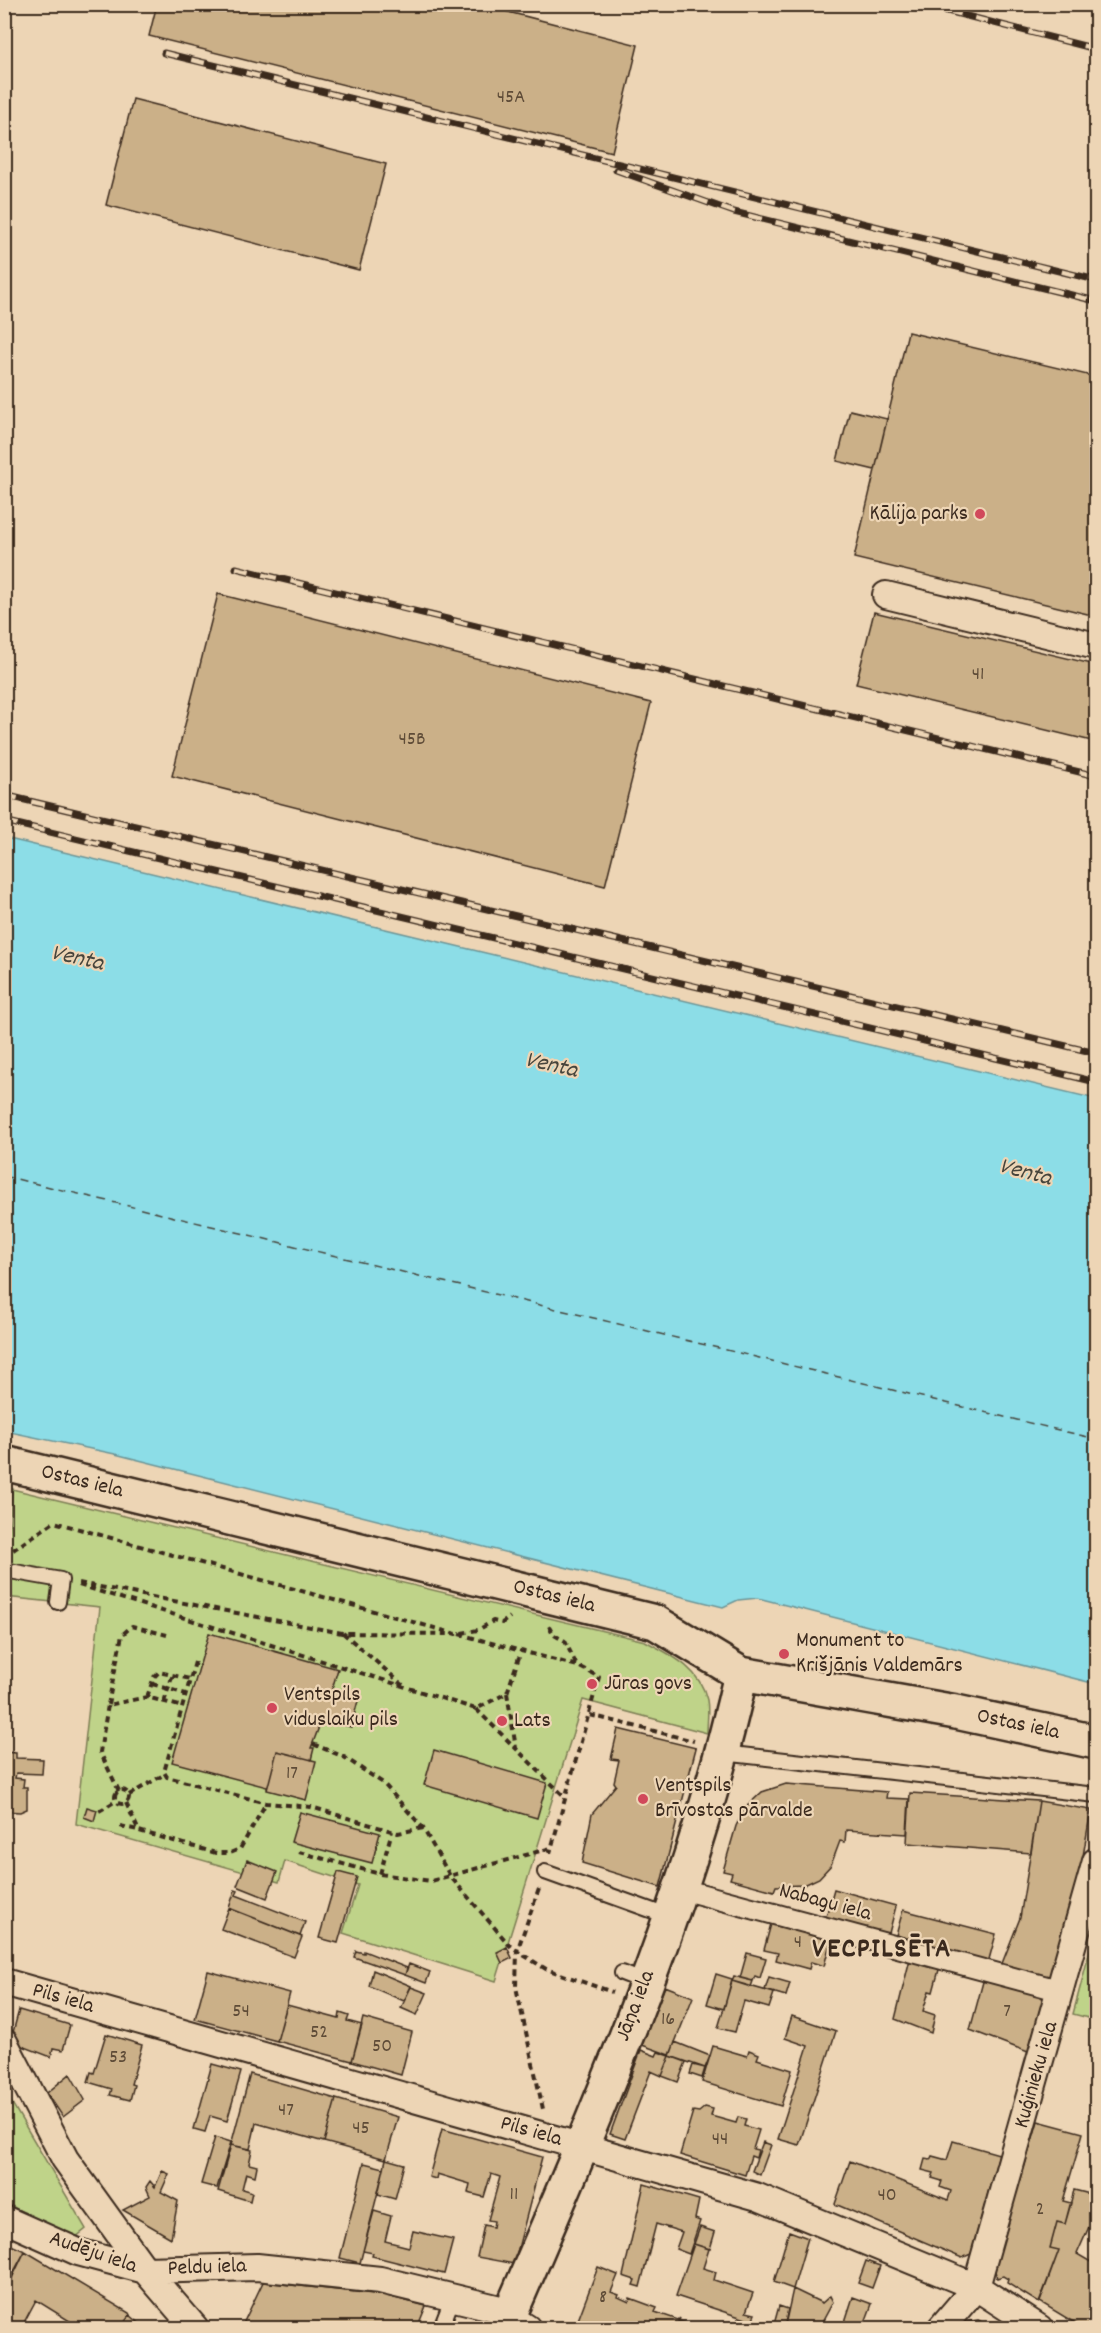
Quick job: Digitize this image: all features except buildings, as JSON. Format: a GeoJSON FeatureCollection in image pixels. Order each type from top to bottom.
{"type":"FeatureCollection","features":[{"type":"Feature","properties":{"kind":"street"},"geometry":{"type":"LineString","coordinates":[[886,595],[1096,646]]}},
{"type":"Feature","properties":{"kind":"street","name":"Ostas iela"},"geometry":{"type":"LineString","coordinates":[[4,1463],[655,1622],[741,1674],[956,1712],[1096,1742]]}},
{"type":"Feature","properties":{"kind":"street","name":"Jāņa iela"},"geometry":{"type":"LineString","coordinates":[[513,2325],[583,2147],[635,1985],[676,1903],[723,1753],[741,1674]]}},
{"type":"Feature","properties":{"kind":"street","name":"Kuģinieku iela"},"geometry":{"type":"LineString","coordinates":[[976,2287],[1062,1991],[1096,1861]]}},
{"type":"Feature","properties":{"kind":"street","name":"Nabagu iela"},"geometry":{"type":"LineString","coordinates":[[676,1903],[1062,1991]]}},
{"type":"Feature","properties":{"kind":"street","name":"Pils iela"},"geometry":{"type":"LineString","coordinates":[[4,1982],[758,2197],[976,2287],[1039,2328]]}},
{"type":"Feature","properties":{"kind":"street","name":"Peldu iela"},"geometry":{"type":"LineString","coordinates":[[4,2042],[65,2159],[145,2270],[257,2267],[380,2280],[496,2308],[513,2325]]}},
{"type":"Feature","properties":{"kind":"street","name":"Audēju iela"},"geometry":{"type":"LineString","coordinates":[[4,2219],[78,2252],[145,2270],[195,2328]]}},
{"type":"Feature","properties":{"kind":"street"},"geometry":{"type":"LineString","coordinates":[[941,2328],[976,2287]]}},
{"type":"Feature","properties":{"kind":"lane"},"geometry":{"type":"LineString","coordinates":[[4,1570],[61,1580],[58,1602]]}},
{"type":"Feature","properties":{"kind":"lane"},"geometry":{"type":"LineString","coordinates":[[723,1753],[1096,1795]]}},
{"type":"Feature","properties":{"kind":"lane"},"geometry":{"type":"LineString","coordinates":[[545,1872],[676,1903]]}},
{"type":"Feature","properties":{"kind":"lane"},"geometry":{"type":"LineString","coordinates":[[441,2328],[453,2297]]}},
{"type":"Feature","properties":{"kind":"path"},"geometry":{"type":"LineString","coordinates":[[4,1556],[54,1522],[578,1666],[598,1677],[590,1715],[545,1872],[517,1951],[516,1988],[544,2112]]}},
{"type":"Feature","properties":{"kind":"path"},"geometry":{"type":"LineString","coordinates":[[61,1580],[342,1633],[456,1634],[478,1630],[494,1621],[502,1623],[515,1613]]}},
{"type":"Feature","properties":{"kind":"path"},"geometry":{"type":"LineString","coordinates":[[61,1580],[476,1709],[565,1797]]}},
{"type":"Feature","properties":{"kind":"path"},"geometry":{"type":"LineString","coordinates":[[546,1621],[554,1635],[565,1641],[578,1666]]}},
{"type":"Feature","properties":{"kind":"path"},"geometry":{"type":"LineString","coordinates":[[119,1791],[99,1752],[122,1635],[127,1628],[132,1626],[167,1635]]}},
{"type":"Feature","properties":{"kind":"path"},"geometry":{"type":"LineString","coordinates":[[342,1633],[405,1687]]}},
{"type":"Feature","properties":{"kind":"path"},"geometry":{"type":"LineString","coordinates":[[516,1748],[507,1693],[521,1651]]}},
{"type":"Feature","properties":{"kind":"path"},"geometry":{"type":"LineString","coordinates":[[139,1831],[126,1803],[129,1794],[165,1774],[195,1662]]}},
{"type":"Feature","properties":{"kind":"path"},"geometry":{"type":"LineString","coordinates":[[147,1697],[159,1672],[190,1679]]}},
{"type":"Feature","properties":{"kind":"path"},"geometry":{"type":"LineString","coordinates":[[164,1702],[173,1674]]}},
{"type":"Feature","properties":{"kind":"path"},"geometry":{"type":"LineString","coordinates":[[152,1684],[186,1694]]}},
{"type":"Feature","properties":{"kind":"path"},"geometry":{"type":"LineString","coordinates":[[476,1709],[507,1693]]}},
{"type":"Feature","properties":{"kind":"path"},"geometry":{"type":"LineString","coordinates":[[108,1704],[147,1697],[183,1707]]}},
{"type":"Feature","properties":{"kind":"path"},"geometry":{"type":"LineString","coordinates":[[590,1715],[666,1734]]}},
{"type":"Feature","properties":{"kind":"path"},"geometry":{"type":"LineString","coordinates":[[312,1744],[344,1757],[382,1783],[423,1828],[450,1876],[502,1938],[517,1951],[546,1969],[635,1985]]}},
{"type":"Feature","properties":{"kind":"path"},"geometry":{"type":"LineString","coordinates":[[165,1774],[172,1779],[266,1803],[311,1807],[398,1833],[423,1828]]}},
{"type":"Feature","properties":{"kind":"path"},"geometry":{"type":"LineString","coordinates":[[119,1791],[126,1791],[129,1794]]}},
{"type":"Feature","properties":{"kind":"path"},"geometry":{"type":"LineString","coordinates":[[116,1801],[116,1794],[119,1791]]}},
{"type":"Feature","properties":{"kind":"path"},"geometry":{"type":"LineString","coordinates":[[99,1811],[116,1801],[126,1803]]}},
{"type":"Feature","properties":{"kind":"path"},"geometry":{"type":"LineString","coordinates":[[120,1826],[216,1853],[230,1853],[240,1849],[247,1841],[266,1803]]}},
{"type":"Feature","properties":{"kind":"path"},"geometry":{"type":"LineString","coordinates":[[340,1823],[342,1816]]}},
{"type":"Feature","properties":{"kind":"path"},"geometry":{"type":"LineString","coordinates":[[380,1874],[392,1831]]}},
{"type":"Feature","properties":{"kind":"path"},"geometry":{"type":"LineString","coordinates":[[299,1851],[380,1874],[431,1881],[551,1848]]}},
{"type":"Feature","properties":{"kind":"green space"},"geometry":{"type":"Polygon","coordinates":[[[12,1489],[645,1641],[683,1664],[698,1679],[707,1700],[707,1733],[583,1700],[496,1981],[343,1933],[358,1885],[285,1861],[279,1882],[76,1824],[100,1607],[5,1597],[12,1489]]]}},
{"type":"Feature","properties":{"kind":"green space"},"geometry":{"type":"Polygon","coordinates":[[[1096,1928],[1096,2020],[1073,2014],[1096,1928]]]}},
{"type":"Feature","properties":{"kind":"green space"},"geometry":{"type":"Polygon","coordinates":[[[4,2098],[9,2098],[86,2229],[71,2241],[5,2202],[4,2098]]]}},
{"type":"Feature","properties":{"kind":"water","name":"Venta"},"geometry":{"type":"Polygon","coordinates":[[[5,838],[1096,1099],[1096,1684],[758,1598],[738,1600],[723,1607],[115,1454],[5,1431],[5,838]]]}},
{"type":"Feature","properties":{"kind":"ferry route"},"geometry":{"type":"LineString","coordinates":[[4,1176],[1096,1439]]}},
{"type":"Feature","properties":{"kind":"railway"},"geometry":{"type":"LineString","coordinates":[[920,4],[1096,49]]}},
{"type":"Feature","properties":{"kind":"railway"},"geometry":{"type":"LineString","coordinates":[[164,53],[1096,280]]}},
{"type":"Feature","properties":{"kind":"railway"},"geometry":{"type":"LineString","coordinates":[[616,170],[734,212],[1096,301]]}},
{"type":"Feature","properties":{"kind":"railway"},"geometry":{"type":"LineString","coordinates":[[236,568],[1096,776]]}},
{"type":"Feature","properties":{"kind":"railway"},"geometry":{"type":"LineString","coordinates":[[4,795],[1096,1053]]}},
{"type":"Feature","properties":{"kind":"railway"},"geometry":{"type":"LineString","coordinates":[[4,821],[1096,1082]]}},
{"type":"Feature","properties":{"kind":"place","name":"Kālija parks"},"geometry":{"type":"Point","coordinates":[980,514]}},
{"type":"Feature","properties":{"kind":"place","name":"Monument to Krišjānis Valdemārs"},"geometry":{"type":"Point","coordinates":[784,1654]}},
{"type":"Feature","properties":{"kind":"place","name":"Jūras govs"},"geometry":{"type":"Point","coordinates":[592,1684]}},
{"type":"Feature","properties":{"kind":"place","name":"Ventspils viduslaiku pils"},"geometry":{"type":"Point","coordinates":[272,1708]}},
{"type":"Feature","properties":{"kind":"place","name":"Lats"},"geometry":{"type":"Point","coordinates":[502,1721]}},
{"type":"Feature","properties":{"kind":"place","name":"Ventspils Brīvostas pārvalde"},"geometry":{"type":"Point","coordinates":[643,1799]}},
{"type":"Feature","properties":{"kind":"district","name":"VECPILSĒTA"},"geometry":{"type":"Point","coordinates":[882,1951]}}]}
